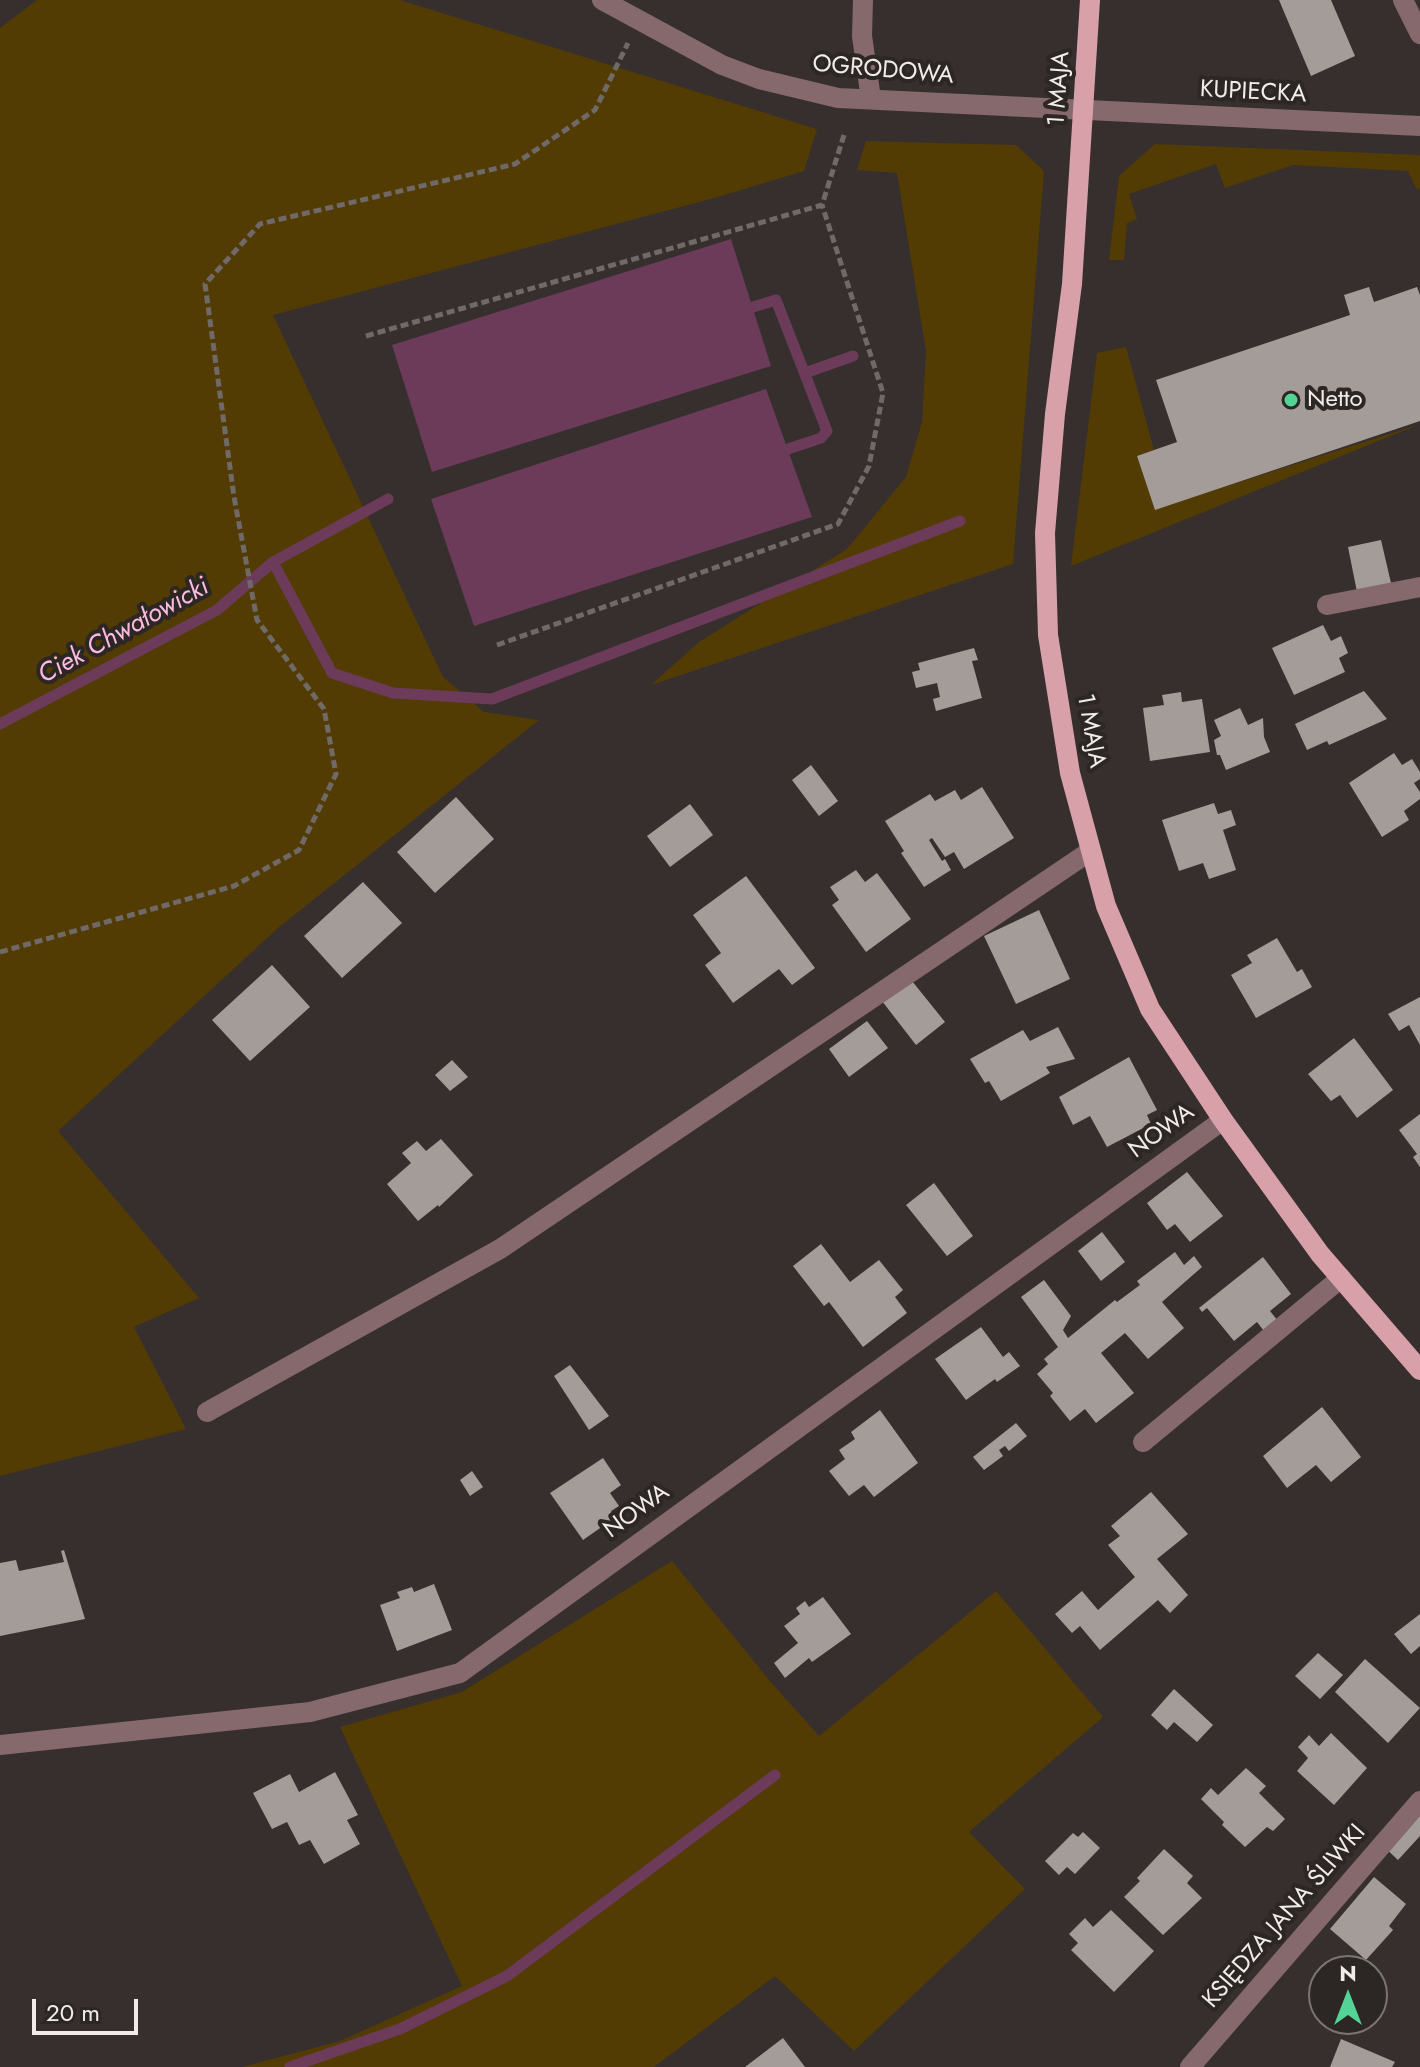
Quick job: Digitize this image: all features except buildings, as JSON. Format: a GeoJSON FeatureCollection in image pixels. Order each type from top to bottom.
{"type":"FeatureCollection","features":[{"type":"Feature","properties":{"kind":"main road","name":"1 MAJA"},"geometry":{"type":"LineString","coordinates":[[1090,0],[1071,296],[1055,414],[1045,533],[1048,635],[1057,701],[1089,852],[1106,906],[1150,1009],[1223,1120],[1320,1254],[1420,1370]]}},
{"type":"Feature","properties":{"kind":"street","name":"OGRODOWA"},"geometry":{"type":"LineString","coordinates":[[602,0],[722,65],[806,92],[871,99],[1084,111]]}},
{"type":"Feature","properties":{"kind":"street"},"geometry":{"type":"LineString","coordinates":[[863,0],[862,36],[871,99]]}},
{"type":"Feature","properties":{"kind":"street"},"geometry":{"type":"LineString","coordinates":[[1403,0],[1420,34]]}},
{"type":"Feature","properties":{"kind":"street","name":"KUPIECKA"},"geometry":{"type":"LineString","coordinates":[[1084,111],[1420,126]]}},
{"type":"Feature","properties":{"kind":"street"},"geometry":{"type":"LineString","coordinates":[[1327,605],[1420,587]]}},
{"type":"Feature","properties":{"kind":"street"},"geometry":{"type":"LineString","coordinates":[[207,1412],[500,1249],[1089,852]]}},
{"type":"Feature","properties":{"kind":"street","name":"NOWA"},"geometry":{"type":"LineString","coordinates":[[0,1745],[310,1712],[460,1673],[1223,1120]]}},
{"type":"Feature","properties":{"kind":"street"},"geometry":{"type":"LineString","coordinates":[[1143,1442],[1341,1278]]}},
{"type":"Feature","properties":{"kind":"street","name":"KSIĘDZA JANA ŚLIWKI"},"geometry":{"type":"LineString","coordinates":[[1190,2067],[1420,1801]]}},
{"type":"Feature","properties":{"kind":"path"},"geometry":{"type":"LineString","coordinates":[[0,952],[234,886],[299,850],[336,774],[324,709],[257,620],[234,497],[205,284],[260,224],[515,164],[595,110],[639,21]]}},
{"type":"Feature","properties":{"kind":"path"},"geometry":{"type":"LineString","coordinates":[[497,645],[838,524],[869,466],[883,393],[822,205],[844,135]]}},
{"type":"Feature","properties":{"kind":"path"},"geometry":{"type":"LineString","coordinates":[[366,336],[822,205]]}},
{"type":"Feature","properties":{"kind":"shaded area"},"geometry":{"type":"Polygon","coordinates":[[[37,0],[400,0],[817,129],[804,171],[718,197],[273,315],[443,677],[484,712],[539,720],[278,928],[58,1131],[199,1298],[134,1327],[186,1429],[0,1476],[0,28],[37,0]]]}},
{"type":"Feature","properties":{"kind":"shaded area"},"geometry":{"type":"Polygon","coordinates":[[[866,141],[1016,145],[1044,171],[1013,564],[651,685],[699,642],[847,549],[906,477],[922,422],[926,351],[897,173],[857,170],[866,141]]]}},
{"type":"Feature","properties":{"kind":"shaded area"},"geometry":{"type":"Polygon","coordinates":[[[1155,144],[1420,155],[1420,188],[1417,190],[1408,171],[1293,165],[1225,188],[1216,164],[1129,194],[1137,219],[1127,223],[1124,260],[1109,260],[1119,176],[1155,144]]]}},
{"type":"Feature","properties":{"kind":"shaded area"},"geometry":{"type":"Polygon","coordinates":[[[731,239],[771,366],[432,472],[392,345],[731,239]]]}},
{"type":"Feature","properties":{"kind":"shaded area"},"geometry":{"type":"Polygon","coordinates":[[[1126,347],[1154,450],[1137,456],[1155,509],[1420,424],[1071,566],[1097,353],[1126,347]]]}},
{"type":"Feature","properties":{"kind":"shaded area"},"geometry":{"type":"Polygon","coordinates":[[[766,389],[812,517],[474,626],[431,499],[766,389]]]}},
{"type":"Feature","properties":{"kind":"shaded area"},"geometry":{"type":"Polygon","coordinates":[[[672,1561],[819,1736],[996,1591],[1103,1717],[969,1832],[1025,1889],[854,2051],[775,1976],[654,2067],[242,2067],[340,2041],[462,1986],[340,1727],[462,1692],[672,1561]]]}},
{"type":"Feature","properties":{"kind":"waterway"},"geometry":{"type":"LineString","coordinates":[[753,307],[776,300],[827,431],[821,438],[788,449]]}},
{"type":"Feature","properties":{"kind":"waterway"},"geometry":{"type":"LineString","coordinates":[[805,373],[853,356]]}},
{"type":"Feature","properties":{"kind":"waterway","name":"Ciek Chwałowicki"},"geometry":{"type":"LineString","coordinates":[[0,724],[217,610],[273,562],[388,499]]}},
{"type":"Feature","properties":{"kind":"waterway"},"geometry":{"type":"LineString","coordinates":[[273,562],[332,673],[393,693],[492,699],[960,521]]}},
{"type":"Feature","properties":{"kind":"waterway"},"geometry":{"type":"LineString","coordinates":[[290,2067],[400,2029],[507,1976],[775,1775]]}},
{"type":"Feature","properties":{"kind":"place","name":"Netto"},"geometry":{"type":"Point","coordinates":[1291,400]}}]}
